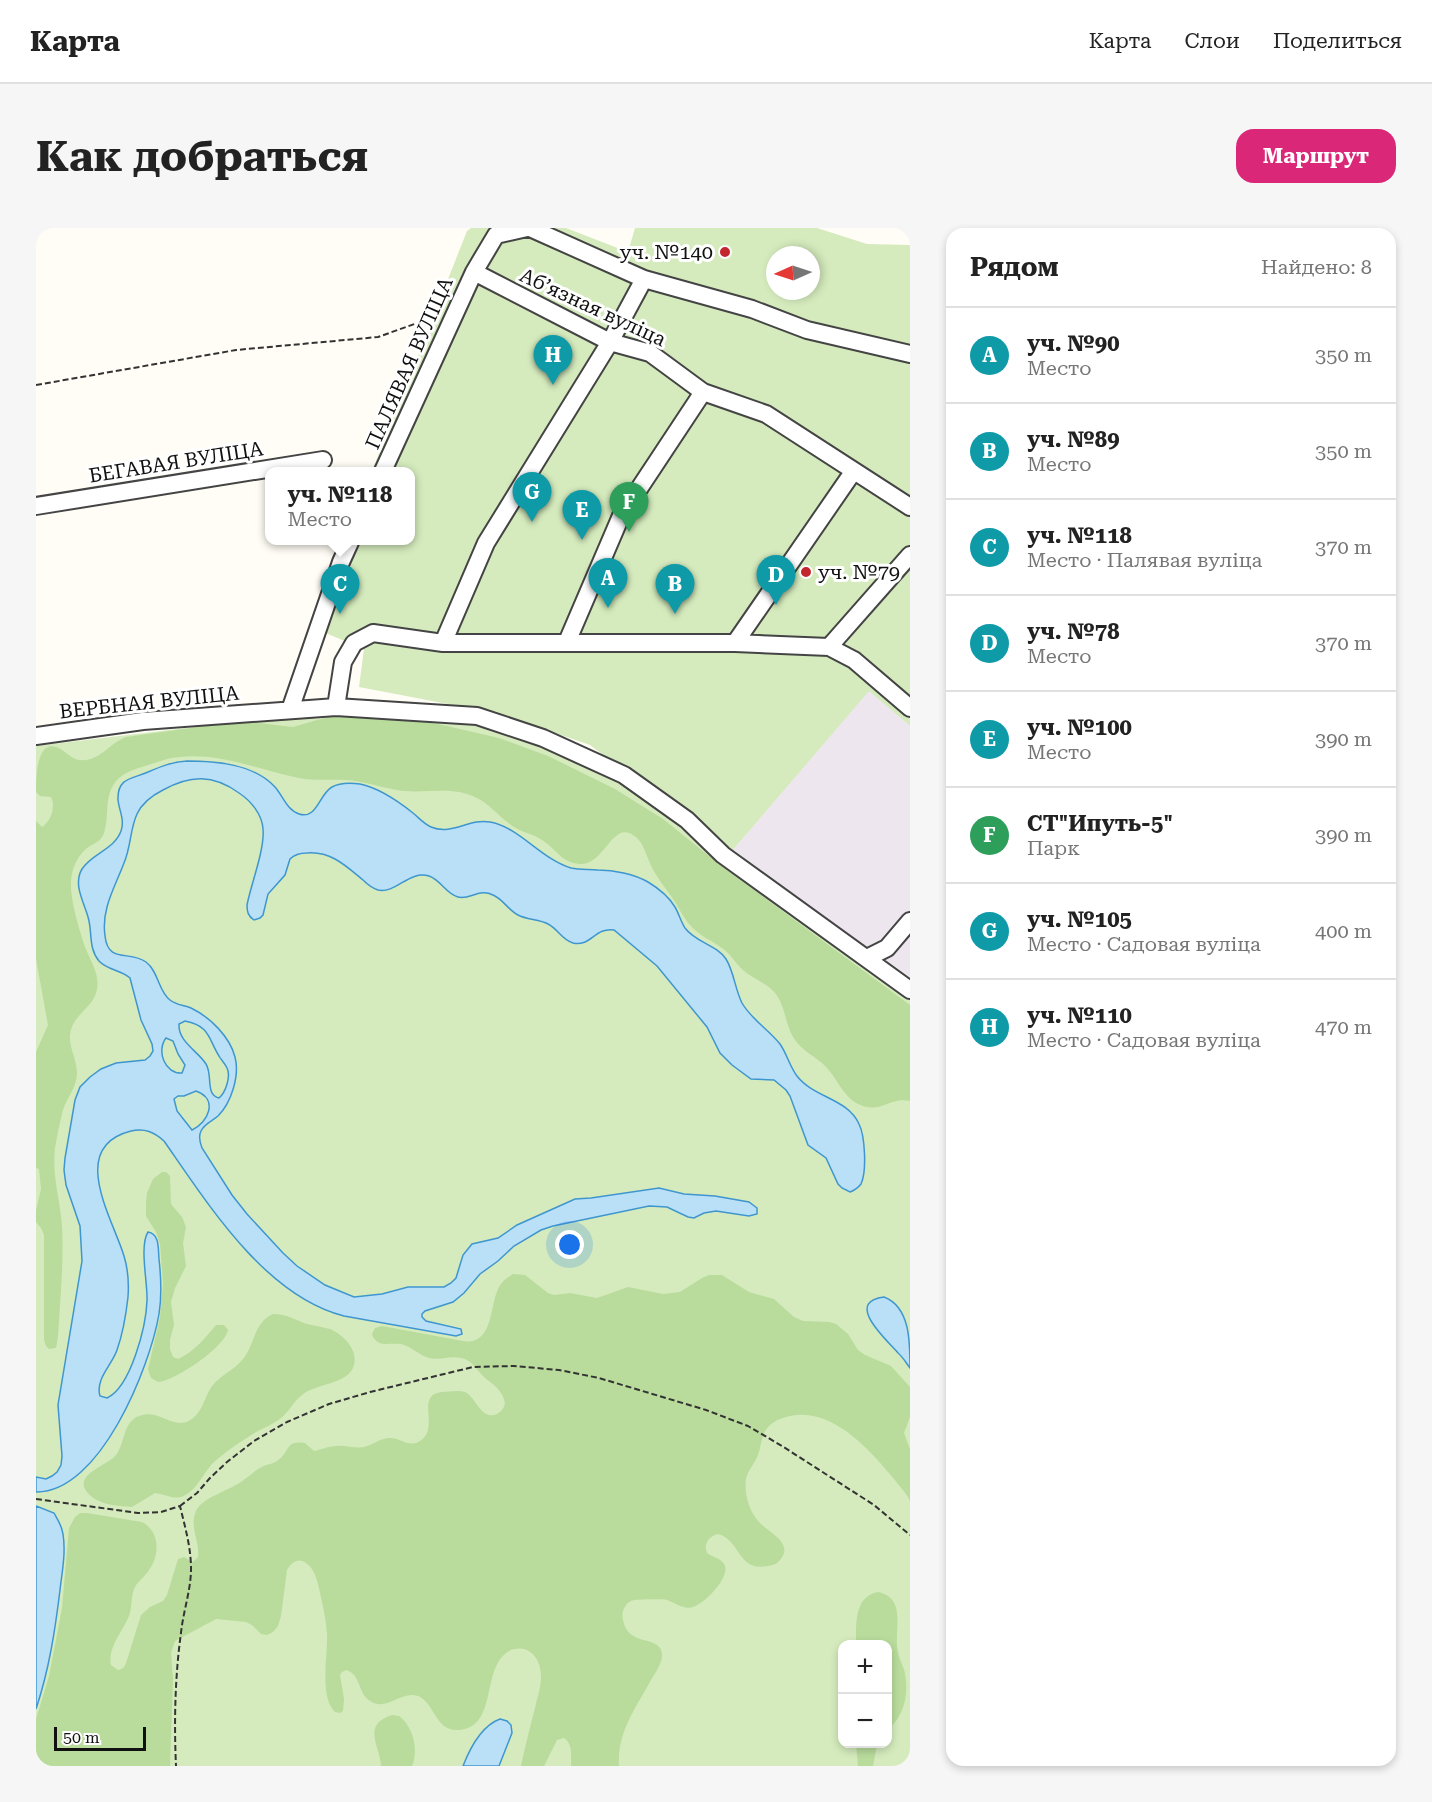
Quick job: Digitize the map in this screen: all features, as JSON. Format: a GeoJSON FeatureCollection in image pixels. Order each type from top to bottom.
{"type":"FeatureCollection","features":[{"type":"Feature","properties":{"kind":"street","name":"ПАЛЯВАЯ ВУЛІЦА"},"geometry":{"type":"LineString","coordinates":[[385,467],[474,272],[496,235],[528,228]]}},
{"type":"Feature","properties":{"kind":"street"},"geometry":{"type":"LineString","coordinates":[[528,228],[644,279],[752,309],[807,330],[910,354]]}},
{"type":"Feature","properties":{"kind":"street","name":"Абʼязная вуліца"},"geometry":{"type":"LineString","coordinates":[[474,272],[610,342],[650,353],[703,392],[766,414],[910,507]]}},
{"type":"Feature","properties":{"kind":"street"},"geometry":{"type":"LineString","coordinates":[[443,643],[486,543],[610,342],[644,279]]}},
{"type":"Feature","properties":{"kind":"street"},"geometry":{"type":"LineString","coordinates":[[567,642],[621,516],[703,392]]}},
{"type":"Feature","properties":{"kind":"street","name":"БЕГАВАЯ ВУЛІЦА"},"geometry":{"type":"LineString","coordinates":[[279,467],[323,460]]}},
{"type":"Feature","properties":{"kind":"street","name":"БЕГАВАЯ ВУЛІЦА"},"geometry":{"type":"LineString","coordinates":[[36,506],[265,469]]}},
{"type":"Feature","properties":{"kind":"street"},"geometry":{"type":"LineString","coordinates":[[735,644],[854,472]]}},
{"type":"Feature","properties":{"kind":"street"},"geometry":{"type":"LineString","coordinates":[[290,710],[349,545]]}},
{"type":"Feature","properties":{"kind":"street"},"geometry":{"type":"LineString","coordinates":[[829,647],[910,555]]}},
{"type":"Feature","properties":{"kind":"street"},"geometry":{"type":"LineString","coordinates":[[336,707],[342,662],[354,643],[373,633],[443,643],[567,642],[829,647],[854,660],[910,708]]}},
{"type":"Feature","properties":{"kind":"street","name":"ВЕРБНАЯ ВУЛІЦА"},"geometry":{"type":"LineString","coordinates":[[36,736],[143,720],[336,707],[477,716],[543,738],[624,775],[687,820],[723,855],[910,990]]}},
{"type":"Feature","properties":{"kind":"street"},"geometry":{"type":"LineString","coordinates":[[867,958],[887,948],[910,921]]}},
{"type":"Feature","properties":{"kind":"path"},"geometry":{"type":"LineString","coordinates":[[36,385],[236,350],[378,337],[457,309]]}},
{"type":"Feature","properties":{"kind":"path"},"geometry":{"type":"LineString","coordinates":[[36,1499],[138,1513],[161,1512],[180,1506],[197,1493],[227,1462],[254,1441],[287,1422],[329,1404],[473,1367],[514,1366],[559,1370],[600,1378],[706,1410],[748,1426],[874,1505],[910,1535]]}},
{"type":"Feature","properties":{"kind":"path"},"geometry":{"type":"LineString","coordinates":[[176,1766],[178,1665],[191,1571],[190,1544],[180,1506]]}},
{"type":"Feature","properties":{"kind":"shaded area"},"geometry":{"type":"Polygon","coordinates":[[[869,690],[910,726],[910,977],[732,851],[869,690]]]}},
{"type":"Feature","properties":{"kind":"green space"},"geometry":{"type":"Polygon","coordinates":[[[471,228],[566,228],[628,252],[635,228],[817,228],[867,244],[910,245],[910,726],[869,691],[732,851],[590,745],[500,714],[359,687],[364,649],[311,627],[343,545],[415,545],[415,467],[374,467],[467,231],[471,228]]]}},
{"type":"Feature","properties":{"kind":"green space"},"geometry":{"type":"Polygon","coordinates":[[[369,715],[438,724],[499,738],[548,756],[615,789],[663,819],[724,868],[910,1005],[910,1101],[903,1100],[879,1107],[866,1107],[853,1101],[827,1068],[793,1037],[775,993],[743,970],[725,950],[690,925],[657,876],[640,842],[629,833],[622,833],[615,837],[597,857],[581,864],[564,859],[539,838],[514,827],[482,801],[466,794],[445,791],[403,791],[352,781],[305,779],[234,761],[201,756],[167,759],[130,771],[117,780],[108,799],[103,836],[80,855],[71,878],[75,914],[98,983],[92,1001],[75,1021],[70,1035],[77,1078],[63,1110],[55,1148],[55,1178],[62,1226],[62,1267],[58,1337],[56,1348],[49,1349],[44,1340],[44,1235],[36,1222],[41,1189],[39,1169],[36,1168],[36,1052],[48,1025],[36,959],[36,821],[42,827],[52,813],[53,805],[51,797],[40,796],[36,792],[38,762],[44,749],[49,746],[56,747],[73,758],[85,760],[96,757],[126,737],[241,721],[293,727],[331,716],[369,715]]]}},
{"type":"Feature","properties":{"kind":"green space"},"geometry":{"type":"Polygon","coordinates":[[[276,717],[465,723],[536,743],[602,771],[664,815],[746,880],[910,999],[910,1766],[36,1766],[36,746],[276,717]]]}},
{"type":"Feature","properties":{"kind":"green space"},"geometry":{"type":"Polygon","coordinates":[[[162,1172],[170,1176],[171,1204],[182,1217],[186,1227],[183,1243],[186,1266],[171,1302],[174,1325],[170,1349],[173,1357],[178,1359],[189,1353],[216,1325],[224,1325],[228,1330],[225,1337],[209,1354],[187,1370],[158,1382],[151,1378],[148,1369],[160,1317],[163,1284],[160,1244],[146,1216],[146,1203],[147,1193],[153,1179],[162,1172]]]}},
{"type":"Feature","properties":{"kind":"green space"},"geometry":{"type":"Polygon","coordinates":[[[513,1274],[525,1275],[554,1295],[570,1293],[597,1298],[628,1287],[663,1294],[680,1292],[709,1275],[722,1275],[749,1292],[774,1299],[794,1317],[803,1321],[836,1324],[848,1334],[858,1350],[891,1366],[910,1387],[910,1417],[904,1433],[910,1449],[910,1501],[873,1455],[835,1424],[806,1415],[790,1416],[769,1426],[763,1436],[757,1458],[747,1476],[746,1490],[752,1513],[782,1543],[784,1554],[775,1564],[758,1567],[745,1560],[731,1542],[718,1534],[708,1541],[706,1550],[707,1553],[722,1561],[725,1571],[720,1584],[698,1605],[690,1608],[683,1607],[661,1599],[633,1600],[626,1605],[622,1615],[626,1629],[631,1635],[657,1645],[662,1657],[659,1667],[624,1732],[619,1766],[571,1766],[570,1747],[564,1738],[557,1740],[544,1766],[521,1766],[541,1677],[536,1658],[527,1650],[522,1649],[509,1651],[500,1659],[485,1709],[471,1727],[458,1730],[444,1726],[428,1704],[418,1696],[406,1696],[388,1703],[376,1704],[366,1698],[357,1680],[351,1672],[346,1670],[340,1675],[344,1699],[343,1711],[335,1712],[327,1696],[325,1675],[327,1634],[316,1576],[306,1563],[298,1561],[287,1570],[281,1616],[273,1632],[267,1635],[261,1634],[246,1622],[216,1619],[175,1641],[171,1653],[173,1679],[170,1766],[36,1766],[36,1719],[49,1676],[62,1608],[69,1528],[75,1517],[80,1513],[87,1513],[142,1522],[155,1536],[157,1549],[154,1561],[134,1588],[128,1619],[114,1645],[110,1658],[111,1665],[120,1670],[126,1664],[141,1615],[150,1607],[163,1601],[167,1595],[178,1559],[184,1557],[193,1562],[198,1557],[194,1517],[199,1506],[204,1502],[239,1483],[261,1467],[274,1463],[294,1443],[305,1443],[314,1451],[333,1446],[364,1447],[390,1438],[416,1443],[426,1435],[429,1420],[428,1405],[434,1394],[465,1392],[487,1414],[497,1414],[501,1411],[505,1403],[501,1394],[465,1359],[429,1358],[404,1345],[378,1342],[372,1334],[375,1328],[382,1326],[473,1341],[480,1337],[489,1323],[499,1287],[513,1274]]]}},
{"type":"Feature","properties":{"kind":"green space"},"geometry":{"type":"Polygon","coordinates":[[[273,1314],[330,1329],[340,1335],[352,1350],[355,1362],[353,1368],[337,1381],[314,1388],[302,1395],[280,1419],[244,1439],[217,1459],[186,1495],[174,1497],[155,1493],[132,1507],[116,1506],[96,1500],[85,1490],[86,1477],[116,1455],[128,1426],[136,1418],[150,1414],[183,1423],[197,1414],[215,1382],[243,1359],[262,1322],[273,1314]]]}},
{"type":"Feature","properties":{"kind":"green space"},"geometry":{"type":"Polygon","coordinates":[[[878,1592],[887,1595],[896,1608],[897,1644],[906,1682],[906,1697],[898,1718],[892,1725],[892,1640],[856,1640],[858,1611],[870,1594],[878,1592]]]}},
{"type":"Feature","properties":{"kind":"green space"},"geometry":{"type":"Polygon","coordinates":[[[392,1715],[404,1720],[411,1732],[415,1746],[412,1766],[381,1766],[374,1736],[375,1730],[377,1724],[392,1715]]]}},
{"type":"Feature","properties":{"kind":"green space"},"geometry":{"type":"Polygon","coordinates":[[[856,1748],[876,1748],[873,1766],[858,1766],[856,1748]]]}},
{"type":"Feature","properties":{"kind":"water"},"geometry":{"type":"Polygon","coordinates":[[[182,762],[222,763],[256,773],[275,787],[291,809],[305,815],[314,810],[332,787],[349,783],[360,784],[388,796],[431,827],[446,829],[475,822],[490,822],[511,830],[560,864],[578,869],[617,872],[648,882],[670,900],[690,933],[717,950],[726,959],[742,1003],[780,1044],[797,1076],[812,1089],[839,1103],[854,1115],[861,1129],[864,1145],[865,1162],[861,1184],[850,1192],[838,1184],[826,1158],[808,1145],[786,1090],[774,1080],[751,1079],[732,1065],[720,1053],[707,1027],[657,966],[614,930],[602,931],[584,942],[573,943],[548,924],[518,915],[500,899],[488,893],[458,897],[433,878],[422,875],[415,876],[391,889],[378,890],[338,860],[316,853],[300,854],[290,859],[285,875],[268,894],[263,915],[254,920],[248,914],[247,905],[263,837],[262,823],[258,813],[243,796],[220,782],[201,779],[183,781],[159,792],[142,806],[137,814],[126,857],[107,907],[104,926],[107,945],[115,953],[146,962],[154,971],[163,992],[172,1002],[191,1008],[205,1017],[229,1042],[236,1064],[233,1089],[223,1111],[202,1129],[200,1140],[202,1148],[247,1214],[297,1266],[325,1285],[354,1297],[382,1294],[408,1287],[444,1287],[456,1278],[463,1255],[472,1244],[498,1238],[517,1225],[575,1199],[659,1188],[684,1194],[715,1196],[749,1202],[757,1208],[757,1214],[749,1216],[716,1211],[694,1218],[667,1207],[649,1206],[541,1230],[514,1246],[480,1274],[453,1302],[422,1314],[426,1321],[461,1329],[462,1334],[456,1336],[344,1316],[315,1305],[289,1289],[241,1245],[219,1219],[164,1141],[149,1131],[131,1131],[112,1139],[101,1152],[98,1168],[99,1186],[125,1261],[128,1287],[121,1337],[115,1356],[102,1378],[100,1396],[107,1398],[116,1392],[136,1355],[146,1312],[144,1246],[148,1232],[155,1236],[158,1242],[161,1280],[160,1307],[154,1337],[133,1394],[101,1450],[81,1472],[59,1487],[36,1492],[36,1477],[46,1479],[57,1472],[61,1465],[58,1405],[82,1261],[80,1226],[66,1185],[64,1170],[75,1100],[80,1087],[101,1069],[116,1063],[145,1060],[153,1051],[141,1020],[130,978],[102,964],[94,952],[89,921],[79,889],[79,875],[86,864],[113,843],[121,831],[122,819],[118,792],[123,783],[163,766],[182,762]],[[185,1021],[179,1024],[185,1041],[206,1064],[212,1093],[219,1098],[227,1084],[226,1066],[204,1030],[185,1021]],[[166,1038],[162,1049],[164,1061],[171,1070],[182,1073],[185,1065],[173,1041],[166,1038]],[[196,1091],[174,1099],[177,1111],[192,1130],[203,1122],[209,1111],[209,1105],[207,1099],[196,1091]]]}},
{"type":"Feature","properties":{"kind":"water"},"geometry":{"type":"Polygon","coordinates":[[[884,1297],[893,1302],[904,1317],[909,1336],[910,1368],[878,1331],[868,1314],[867,1306],[872,1300],[884,1297]]]}},
{"type":"Feature","properties":{"kind":"water"},"geometry":{"type":"Polygon","coordinates":[[[36,1506],[54,1513],[62,1528],[64,1548],[54,1635],[45,1680],[36,1709],[36,1506]]]}},
{"type":"Feature","properties":{"kind":"water"},"geometry":{"type":"Polygon","coordinates":[[[500,1719],[511,1725],[512,1733],[499,1766],[463,1766],[482,1732],[500,1719]]]}},
{"type":"Feature","properties":{"kind":"place","name":"уч. №140"},"geometry":{"type":"Point","coordinates":[725,252]}},
{"type":"Feature","properties":{"kind":"place","name":"уч. №110"},"geometry":{"type":"Point","coordinates":[553,385]}},
{"type":"Feature","properties":{"kind":"place","name":"уч. №105"},"geometry":{"type":"Point","coordinates":[532,522]}},
{"type":"Feature","properties":{"kind":"place","name":"СТ\"Ипуть-5\""},"geometry":{"type":"Point","coordinates":[629,532]}},
{"type":"Feature","properties":{"kind":"place","name":"уч. №100"},"geometry":{"type":"Point","coordinates":[582,540]}},
{"type":"Feature","properties":{"kind":"place","name":"уч. №79"},"geometry":{"type":"Point","coordinates":[806,572]}},
{"type":"Feature","properties":{"kind":"place","name":"уч. №78"},"geometry":{"type":"Point","coordinates":[776,605]}},
{"type":"Feature","properties":{"kind":"place","name":"уч. №90"},"geometry":{"type":"Point","coordinates":[608,608]}},
{"type":"Feature","properties":{"kind":"place","name":"уч. №118"},"geometry":{"type":"Point","coordinates":[340,614]}},
{"type":"Feature","properties":{"kind":"place","name":"уч. №89"},"geometry":{"type":"Point","coordinates":[675,614]}}]}
